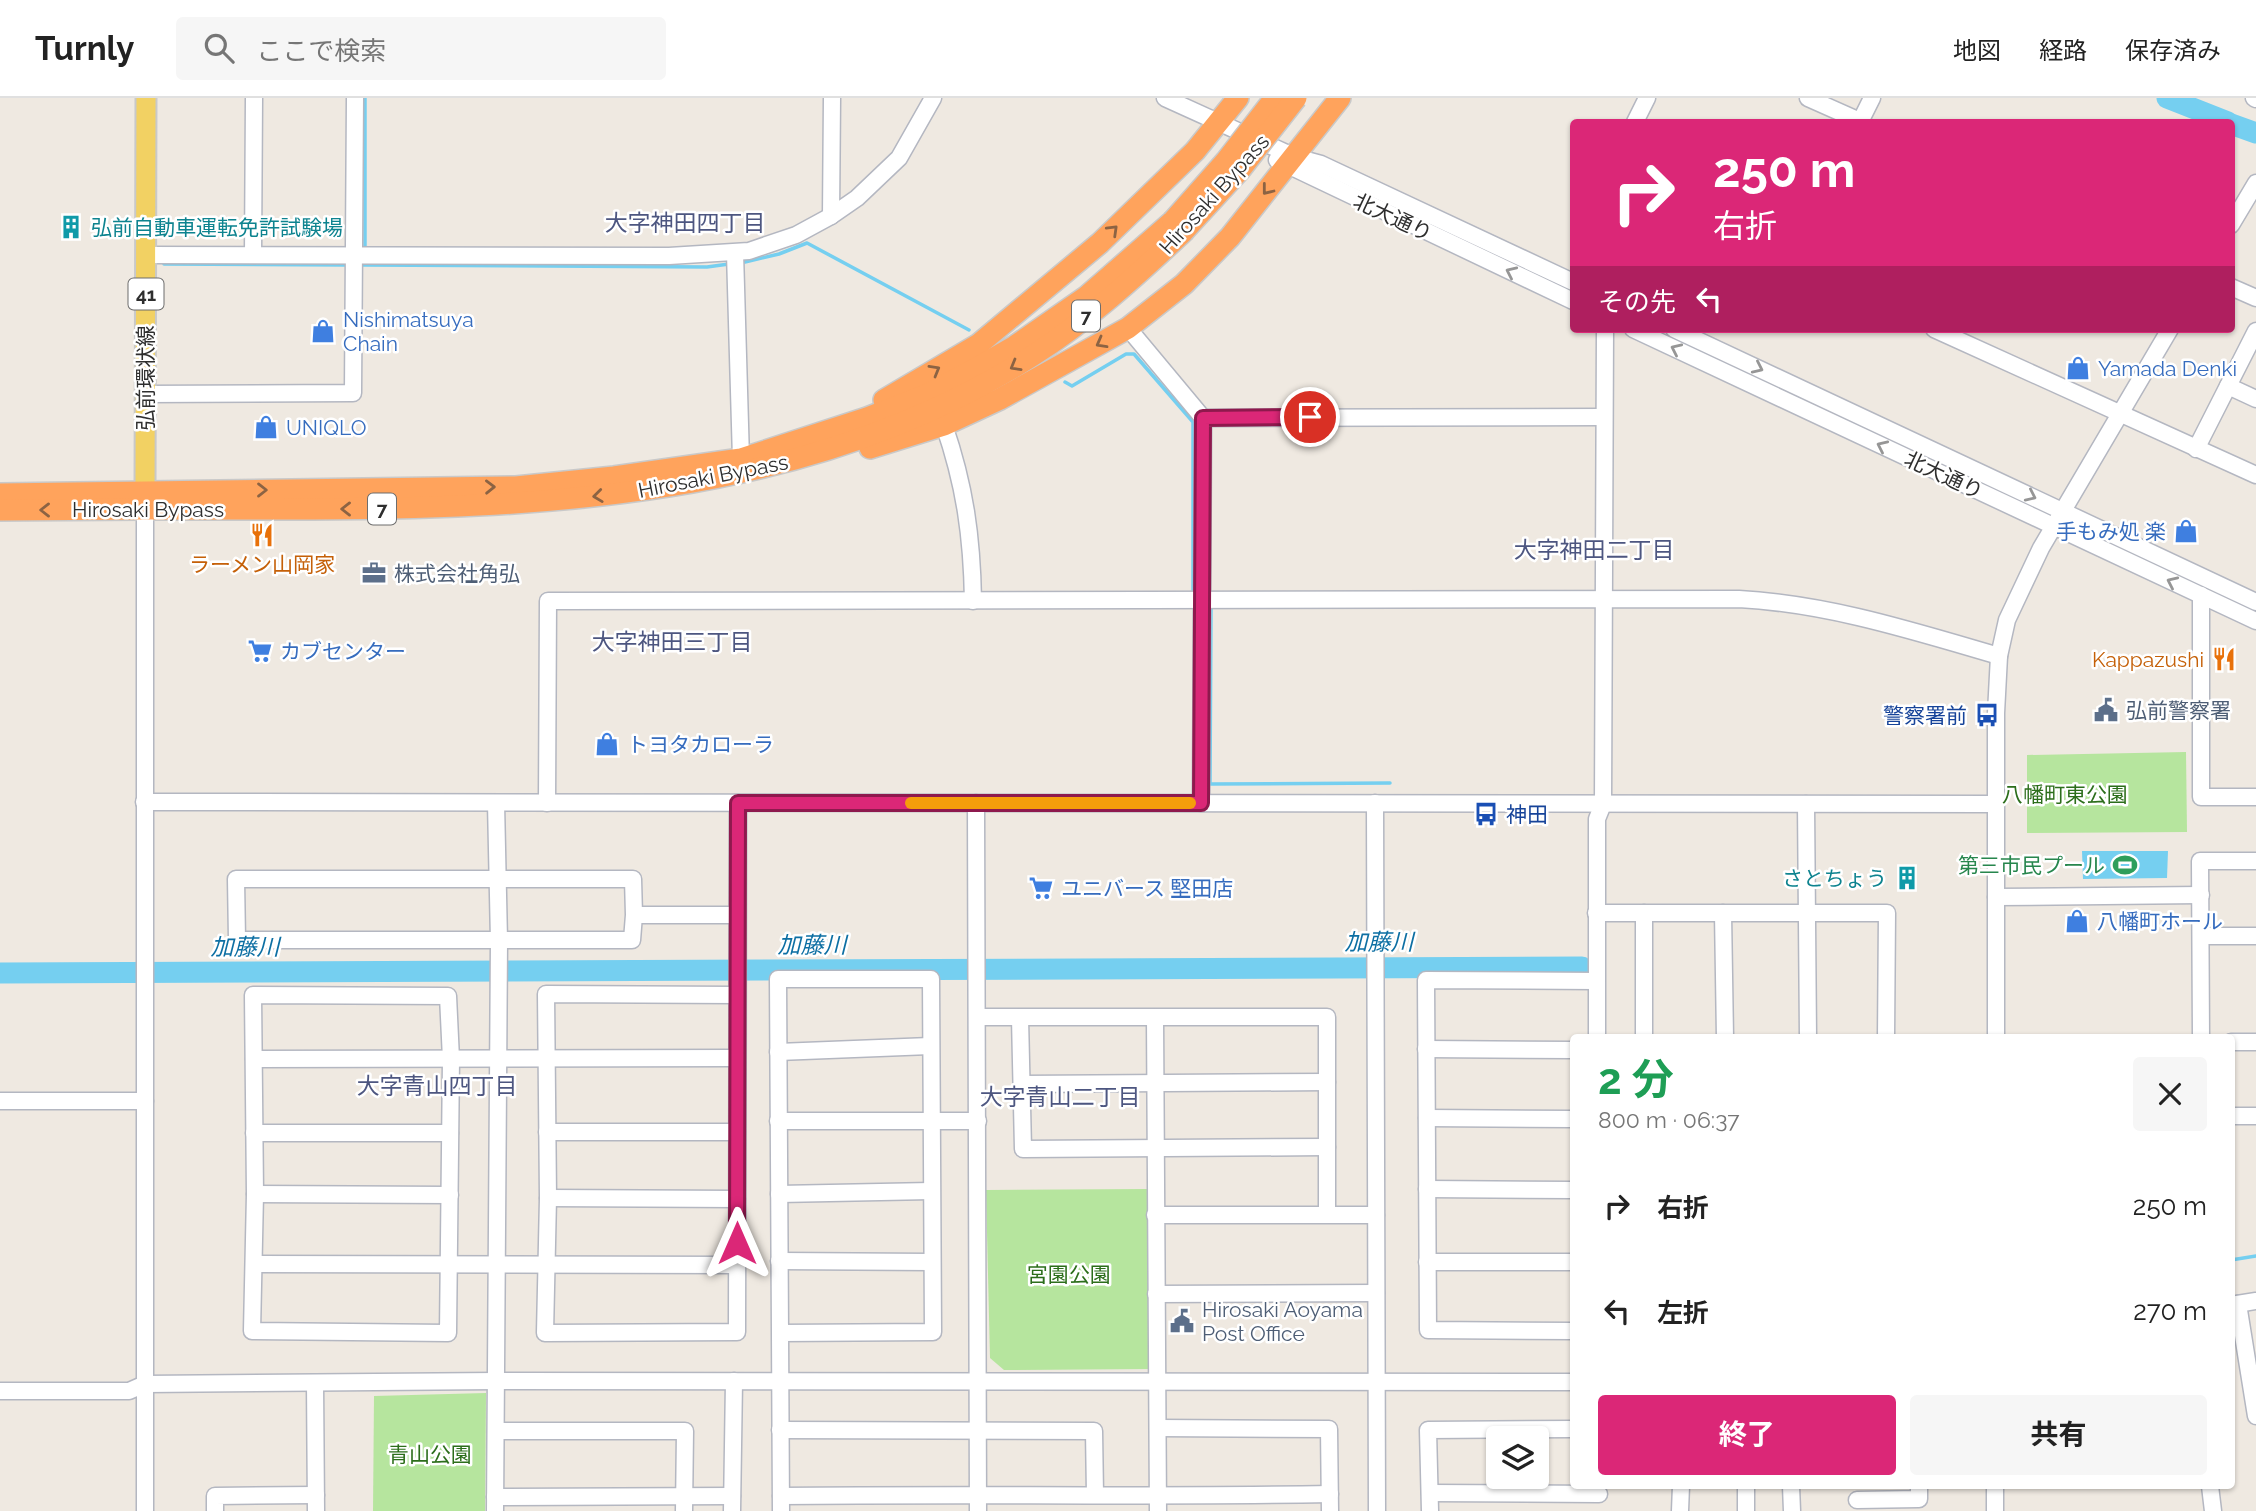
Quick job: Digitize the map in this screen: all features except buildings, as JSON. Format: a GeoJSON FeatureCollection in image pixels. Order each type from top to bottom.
{"type":"FeatureCollection","features":[{"type":"Feature","properties":{"kind":"highway"},"geometry":{"type":"LineString","coordinates":[[762,460],[879,403],[979,344],[1100,243],[1195,151],[1238,98]]}},
{"type":"Feature","properties":{"kind":"highway","name":"Hirosaki Bypass"},"geometry":{"type":"LineString","coordinates":[[1178,226],[1275,98]]}},
{"type":"Feature","properties":{"kind":"highway","name":"Hirosaki Bypass"},"geometry":{"type":"LineString","coordinates":[[0,494],[389,509],[513,504],[661,488],[762,460],[846,445],[979,387],[1034,355],[1097,309],[1178,226],[1240,171],[1296,98]]}},
{"type":"Feature","properties":{"kind":"highway"},"geometry":{"type":"LineString","coordinates":[[762,460],[832,459],[944,425],[1000,399],[1128,328],[1184,284],[1230,237],[1340,98]]}},
{"type":"Feature","properties":{"kind":"highway","name":"Hirosaki Bypass"},"geometry":{"type":"LineString","coordinates":[[0,510],[145,500],[516,487],[614,477],[741,459],[762,460]]}},
{"type":"Feature","properties":{"kind":"main road","name":"弘前環状線"},"geometry":{"type":"LineString","coordinates":[[145,500],[146,98]]}},
{"type":"Feature","properties":{"kind":"street"},"geometry":{"type":"LineString","coordinates":[[253,255],[254,98]]}},
{"type":"Feature","properties":{"kind":"street"},"geometry":{"type":"LineString","coordinates":[[145,394],[353,393],[355,98]]}},
{"type":"Feature","properties":{"kind":"street"},"geometry":{"type":"LineString","coordinates":[[831,216],[832,98]]}},
{"type":"Feature","properties":{"kind":"street"},"geometry":{"type":"LineString","coordinates":[[146,255],[669,256],[735,253],[784,240],[831,216],[857,198],[899,158],[933,98]]}},
{"type":"Feature","properties":{"kind":"street","name":"北大通り"},"geometry":{"type":"LineString","coordinates":[[1165,98],[1570,300]]}},
{"type":"Feature","properties":{"kind":"street"},"geometry":{"type":"LineString","coordinates":[[1636,119],[1647,98]]}},
{"type":"Feature","properties":{"kind":"street"},"geometry":{"type":"LineString","coordinates":[[1808,98],[1854,119]]}},
{"type":"Feature","properties":{"kind":"street"},"geometry":{"type":"LineString","coordinates":[[1862,119],[1872,98]]}},
{"type":"Feature","properties":{"kind":"street"},"geometry":{"type":"LineString","coordinates":[[1290,162],[1321,164],[1570,281]]}},
{"type":"Feature","properties":{"kind":"street"},"geometry":{"type":"LineString","coordinates":[[2235,218],[2256,183]]}},
{"type":"Feature","properties":{"kind":"street"},"geometry":{"type":"LineString","coordinates":[[735,253],[741,459]]}},
{"type":"Feature","properties":{"kind":"street"},"geometry":{"type":"LineString","coordinates":[[2235,290],[2256,298]]}},
{"type":"Feature","properties":{"kind":"street"},"geometry":{"type":"LineString","coordinates":[[1128,328],[1203,418],[1201,803]]}},
{"type":"Feature","properties":{"kind":"street"},"geometry":{"type":"LineString","coordinates":[[2196,449],[2256,331]]}},
{"type":"Feature","properties":{"kind":"street"},"geometry":{"type":"LineString","coordinates":[[1597,1034],[1597,819],[1603,804],[1605,333]]}},
{"type":"Feature","properties":{"kind":"street","name":"北大通り"},"geometry":{"type":"LineString","coordinates":[[1642,333],[2256,621]]}},
{"type":"Feature","properties":{"kind":"street"},"geometry":{"type":"LineString","coordinates":[[1683,333],[2256,602]]}},
{"type":"Feature","properties":{"kind":"street"},"geometry":{"type":"LineString","coordinates":[[1943,333],[2256,475]]}},
{"type":"Feature","properties":{"kind":"street"},"geometry":{"type":"LineString","coordinates":[[1996,1034],[1999,656],[2007,620],[2022,583],[2168,333]]}},
{"type":"Feature","properties":{"kind":"street"},"geometry":{"type":"LineString","coordinates":[[2228,386],[2256,399]]}},
{"type":"Feature","properties":{"kind":"street"},"geometry":{"type":"LineString","coordinates":[[1203,418],[1604,417]]}},
{"type":"Feature","properties":{"kind":"street"},"geometry":{"type":"LineString","coordinates":[[944,425],[958,466],[968,509],[973,601]]}},
{"type":"Feature","properties":{"kind":"street"},"geometry":{"type":"LineString","coordinates":[[145,500],[145,1511]]}},
{"type":"Feature","properties":{"kind":"street"},"geometry":{"type":"LineString","coordinates":[[2201,595],[2201,797],[2256,797]]}},
{"type":"Feature","properties":{"kind":"street"},"geometry":{"type":"LineString","coordinates":[[547,803],[548,601],[1739,599],[1814,606],[1850,613],[1999,656]]}},
{"type":"Feature","properties":{"kind":"street"},"geometry":{"type":"LineString","coordinates":[[144,802],[1996,803]]}},
{"type":"Feature","properties":{"kind":"street"},"geometry":{"type":"LineString","coordinates":[[496,803],[499,949],[495,1504],[732,1503],[734,1381]]}},
{"type":"Feature","properties":{"kind":"street"},"geometry":{"type":"LineString","coordinates":[[736,989],[546,994],[548,1198],[545,1333],[737,1332],[738,803]]}},
{"type":"Feature","properties":{"kind":"street"},"geometry":{"type":"LineString","coordinates":[[976,803],[978,1511]]}},
{"type":"Feature","properties":{"kind":"street"},"geometry":{"type":"LineString","coordinates":[[1375,803],[1377,1511]]}},
{"type":"Feature","properties":{"kind":"street"},"geometry":{"type":"LineString","coordinates":[[1806,804],[1808,1034]]}},
{"type":"Feature","properties":{"kind":"street"},"geometry":{"type":"LineString","coordinates":[[2201,1034],[2200,861],[2256,861]]}},
{"type":"Feature","properties":{"kind":"street"},"geometry":{"type":"LineString","coordinates":[[236,879],[498,879],[633,879],[632,940],[499,949],[237,940],[236,879]]}},
{"type":"Feature","properties":{"kind":"street"},"geometry":{"type":"LineString","coordinates":[[1996,897],[2201,895]]}},
{"type":"Feature","properties":{"kind":"street"},"geometry":{"type":"LineString","coordinates":[[1644,913],[1644,1034]]}},
{"type":"Feature","properties":{"kind":"street"},"geometry":{"type":"LineString","coordinates":[[1723,913],[1726,1034]]}},
{"type":"Feature","properties":{"kind":"street"},"geometry":{"type":"LineString","coordinates":[[1596,914],[1886,913],[1886,1034]]}},
{"type":"Feature","properties":{"kind":"street"},"geometry":{"type":"LineString","coordinates":[[634,915],[737,915]]}},
{"type":"Feature","properties":{"kind":"street"},"geometry":{"type":"LineString","coordinates":[[2202,936],[2256,936]]}},
{"type":"Feature","properties":{"kind":"street"},"geometry":{"type":"LineString","coordinates":[[780,1333],[933,1332],[930,979],[778,979],[778,1121],[781,1504],[978,1494],[1095,1495],[1158,1504],[1330,1494]]}},
{"type":"Feature","properties":{"kind":"street"},"geometry":{"type":"LineString","coordinates":[[1570,1331],[1428,1330],[1426,980],[1596,981]]}},
{"type":"Feature","properties":{"kind":"street"},"geometry":{"type":"LineString","coordinates":[[253,995],[448,996],[451,1059],[448,1333],[252,1331],[254,1059],[253,995]]}},
{"type":"Feature","properties":{"kind":"street"},"geometry":{"type":"LineString","coordinates":[[978,1017],[1327,1017],[1327,1214]]}},
{"type":"Feature","properties":{"kind":"street"},"geometry":{"type":"LineString","coordinates":[[1020,1018],[1023,1149],[1327,1147]]}},
{"type":"Feature","properties":{"kind":"street"},"geometry":{"type":"LineString","coordinates":[[1155,1018],[1158,1504]]}},
{"type":"Feature","properties":{"kind":"street"},"geometry":{"type":"LineString","coordinates":[[2235,1042],[2256,1042]]}},
{"type":"Feature","properties":{"kind":"street"},"geometry":{"type":"LineString","coordinates":[[778,1052],[930,1046]]}},
{"type":"Feature","properties":{"kind":"street"},"geometry":{"type":"LineString","coordinates":[[1426,1049],[1570,1050]]}},
{"type":"Feature","properties":{"kind":"street"},"geometry":{"type":"LineString","coordinates":[[254,1059],[736,1058]]}},
{"type":"Feature","properties":{"kind":"street"},"geometry":{"type":"LineString","coordinates":[[1023,1084],[1327,1082]]}},
{"type":"Feature","properties":{"kind":"street"},"geometry":{"type":"LineString","coordinates":[[0,1101],[145,1101]]}},
{"type":"Feature","properties":{"kind":"street"},"geometry":{"type":"LineString","coordinates":[[2235,1116],[2256,1116]]}},
{"type":"Feature","properties":{"kind":"street"},"geometry":{"type":"LineString","coordinates":[[1427,1118],[1570,1119]]}},
{"type":"Feature","properties":{"kind":"street"},"geometry":{"type":"LineString","coordinates":[[778,1121],[978,1121]]}},
{"type":"Feature","properties":{"kind":"street"},"geometry":{"type":"LineString","coordinates":[[547,1132],[737,1132]]}},
{"type":"Feature","properties":{"kind":"street"},"geometry":{"type":"LineString","coordinates":[[254,1133],[450,1133]]}},
{"type":"Feature","properties":{"kind":"street"},"geometry":{"type":"LineString","coordinates":[[1427,1189],[1570,1190]]}},
{"type":"Feature","properties":{"kind":"street"},"geometry":{"type":"LineString","coordinates":[[779,1194],[931,1191]]}},
{"type":"Feature","properties":{"kind":"street"},"geometry":{"type":"LineString","coordinates":[[255,1194],[450,1195]]}},
{"type":"Feature","properties":{"kind":"street"},"geometry":{"type":"LineString","coordinates":[[548,1198],[737,1199]]}},
{"type":"Feature","properties":{"kind":"street"},"geometry":{"type":"LineString","coordinates":[[1155,1215],[1376,1215]]}},
{"type":"Feature","properties":{"kind":"street"},"geometry":{"type":"LineString","coordinates":[[779,1262],[931,1262]]}},
{"type":"Feature","properties":{"kind":"street"},"geometry":{"type":"LineString","coordinates":[[1427,1262],[1570,1262]]}},
{"type":"Feature","properties":{"kind":"street"},"geometry":{"type":"LineString","coordinates":[[254,1264],[737,1265]]}},
{"type":"Feature","properties":{"kind":"street"},"geometry":{"type":"LineString","coordinates":[[1156,1294],[1376,1293]]}},
{"type":"Feature","properties":{"kind":"street"},"geometry":{"type":"LineString","coordinates":[[2256,1301],[2235,1305],[2252,1370],[2256,1416]]}},
{"type":"Feature","properties":{"kind":"street"},"geometry":{"type":"LineString","coordinates":[[0,1391],[130,1391],[145,1384],[497,1381],[1570,1382]]}},
{"type":"Feature","properties":{"kind":"street"},"geometry":{"type":"LineString","coordinates":[[215,1511],[215,1496],[316,1503],[315,1383]]}},
{"type":"Feature","properties":{"kind":"street"},"geometry":{"type":"LineString","coordinates":[[1158,1428],[1329,1429],[1330,1511]]}},
{"type":"Feature","properties":{"kind":"street"},"geometry":{"type":"LineString","coordinates":[[1430,1511],[1428,1430],[1570,1429]]}},
{"type":"Feature","properties":{"kind":"street"},"geometry":{"type":"LineString","coordinates":[[780,1430],[1094,1431],[1095,1495]]}},
{"type":"Feature","properties":{"kind":"street"},"geometry":{"type":"LineString","coordinates":[[496,1431],[685,1431],[684,1504]]}},
{"type":"Feature","properties":{"kind":"street"},"geometry":{"type":"LineString","coordinates":[[1680,1511],[1681,1489]]}},
{"type":"Feature","properties":{"kind":"street"},"geometry":{"type":"LineString","coordinates":[[1746,1489],[1746,1511]]}},
{"type":"Feature","properties":{"kind":"street"},"geometry":{"type":"LineString","coordinates":[[1791,1489],[1792,1511]]}},
{"type":"Feature","properties":{"kind":"street"},"geometry":{"type":"LineString","coordinates":[[1857,1499],[1919,1499],[1919,1489]]}},
{"type":"Feature","properties":{"kind":"street"},"geometry":{"type":"LineString","coordinates":[[1995,1489],[1995,1511]]}},
{"type":"Feature","properties":{"kind":"street"},"geometry":{"type":"LineString","coordinates":[[2210,1489],[2213,1511]]}},
{"type":"Feature","properties":{"kind":"street"},"geometry":{"type":"LineString","coordinates":[[1430,1493],[1599,1490],[1599,1511]]}},
{"type":"Feature","properties":{"kind":"green space","name":"八幡町東公園"},"geometry":{"type":"Polygon","coordinates":[[[2186,752],[2187,832],[2027,833],[2027,755],[2186,752]]]}},
{"type":"Feature","properties":{"kind":"green space","name":"宮園公園"},"geometry":{"type":"Polygon","coordinates":[[[1148,1189],[1152,1369],[1004,1370],[990,1358],[986,1190],[1148,1189]]]}},
{"type":"Feature","properties":{"kind":"green space","name":"青山公園"},"geometry":{"type":"Polygon","coordinates":[[[486,1393],[485,1511],[373,1511],[374,1396],[486,1393]]]}},
{"type":"Feature","properties":{"kind":"water","name":"第三市民プール"},"geometry":{"type":"Polygon","coordinates":[[[2082,851],[2168,851],[2167,878],[2083,879],[2082,851]]]}},
{"type":"Feature","properties":{"kind":"waterway"},"geometry":{"type":"LineString","coordinates":[[365,98],[365,246]]}},
{"type":"Feature","properties":{"kind":"waterway"},"geometry":{"type":"LineString","coordinates":[[2167,98],[2220,119]]}},
{"type":"Feature","properties":{"kind":"waterway"},"geometry":{"type":"LineString","coordinates":[[2235,125],[2256,133]]}},
{"type":"Feature","properties":{"kind":"waterway"},"geometry":{"type":"LineString","coordinates":[[745,262],[779,254],[807,243],[969,330]]}},
{"type":"Feature","properties":{"kind":"waterway"},"geometry":{"type":"LineString","coordinates":[[164,264],[346,265]]}},
{"type":"Feature","properties":{"kind":"waterway"},"geometry":{"type":"LineString","coordinates":[[363,265],[707,267],[729,264]]}},
{"type":"Feature","properties":{"kind":"waterway"},"geometry":{"type":"LineString","coordinates":[[1065,382],[1072,386],[1126,354],[1134,354],[1193,422],[1193,590]]}},
{"type":"Feature","properties":{"kind":"waterway"},"geometry":{"type":"LineString","coordinates":[[1211,609],[1210,784],[1390,783]]}},
{"type":"Feature","properties":{"kind":"waterway","name":"加藤川"},"geometry":{"type":"LineString","coordinates":[[0,973],[1582,967]]}},
{"type":"Feature","properties":{"kind":"waterway"},"geometry":{"type":"LineString","coordinates":[[2235,1259],[2256,1256]]}},
{"type":"Feature","properties":{"kind":"slow traffic"},"geometry":{"type":"LineString","coordinates":[[911,803],[1190,803]]}},
{"type":"Feature","properties":{"kind":"place","name":"弘前自動車運転免許試験場"},"geometry":{"type":"Point","coordinates":[71,227]}},
{"type":"Feature","properties":{"kind":"place","name":"Nishimatsuya Chain"},"geometry":{"type":"Point","coordinates":[323,331]}},
{"type":"Feature","properties":{"kind":"place","name":"Yamada Denki"},"geometry":{"type":"Point","coordinates":[2078,368]}},
{"type":"Feature","properties":{"kind":"place","name":"UNIQLO"},"geometry":{"type":"Point","coordinates":[266,427]}},
{"type":"Feature","properties":{"kind":"place","name":"手もみ処 楽"},"geometry":{"type":"Point","coordinates":[2186,531]}},
{"type":"Feature","properties":{"kind":"place","name":"ラーメン山岡家"},"geometry":{"type":"Point","coordinates":[262,535]}},
{"type":"Feature","properties":{"kind":"place","name":"株式会社角弘"},"geometry":{"type":"Point","coordinates":[374,573]}},
{"type":"Feature","properties":{"kind":"place","name":"カブセンター"},"geometry":{"type":"Point","coordinates":[260,651]}},
{"type":"Feature","properties":{"kind":"place","name":"Kappazushi"},"geometry":{"type":"Point","coordinates":[2224,659]}},
{"type":"Feature","properties":{"kind":"place","name":"弘前警察署"},"geometry":{"type":"Point","coordinates":[2106,710]}},
{"type":"Feature","properties":{"kind":"place","name":"警察署前"},"geometry":{"type":"Point","coordinates":[1987,715]}},
{"type":"Feature","properties":{"kind":"place","name":"トヨタカローラ"},"geometry":{"type":"Point","coordinates":[607,744]}},
{"type":"Feature","properties":{"kind":"place","name":"神田"},"geometry":{"type":"Point","coordinates":[1486,814]}},
{"type":"Feature","properties":{"kind":"place","name":"第三市民プール"},"geometry":{"type":"Point","coordinates":[2125,865]}},
{"type":"Feature","properties":{"kind":"place","name":"さとちょう"},"geometry":{"type":"Point","coordinates":[1907,878]}},
{"type":"Feature","properties":{"kind":"place","name":"ユニバース 堅田店"},"geometry":{"type":"Point","coordinates":[1041,888]}},
{"type":"Feature","properties":{"kind":"place","name":"八幡町ホール"},"geometry":{"type":"Point","coordinates":[2077,921]}},
{"type":"Feature","properties":{"kind":"place","name":"Hirosaki Aoyama Post Office"},"geometry":{"type":"Point","coordinates":[1182,1321]}},
{"type":"Feature","properties":{"kind":"district","name":"大字神田四丁目"},"geometry":{"type":"Point","coordinates":[685,222]}},
{"type":"Feature","properties":{"kind":"district","name":"大字神田二丁目"},"geometry":{"type":"Point","coordinates":[1594,549]}},
{"type":"Feature","properties":{"kind":"district","name":"大字神田三丁目"},"geometry":{"type":"Point","coordinates":[672,641]}},
{"type":"Feature","properties":{"kind":"district","name":"大字青山四丁目"},"geometry":{"type":"Point","coordinates":[437,1085]}},
{"type":"Feature","properties":{"kind":"district","name":"大字青山二丁目"},"geometry":{"type":"Point","coordinates":[1060,1096]}},
{"type":"Feature","properties":{"kind":"route"},"geometry":{"type":"LineString","coordinates":[[737,1243],[738,803],[1201,803],[1203,418],[1310,417]]}}]}
